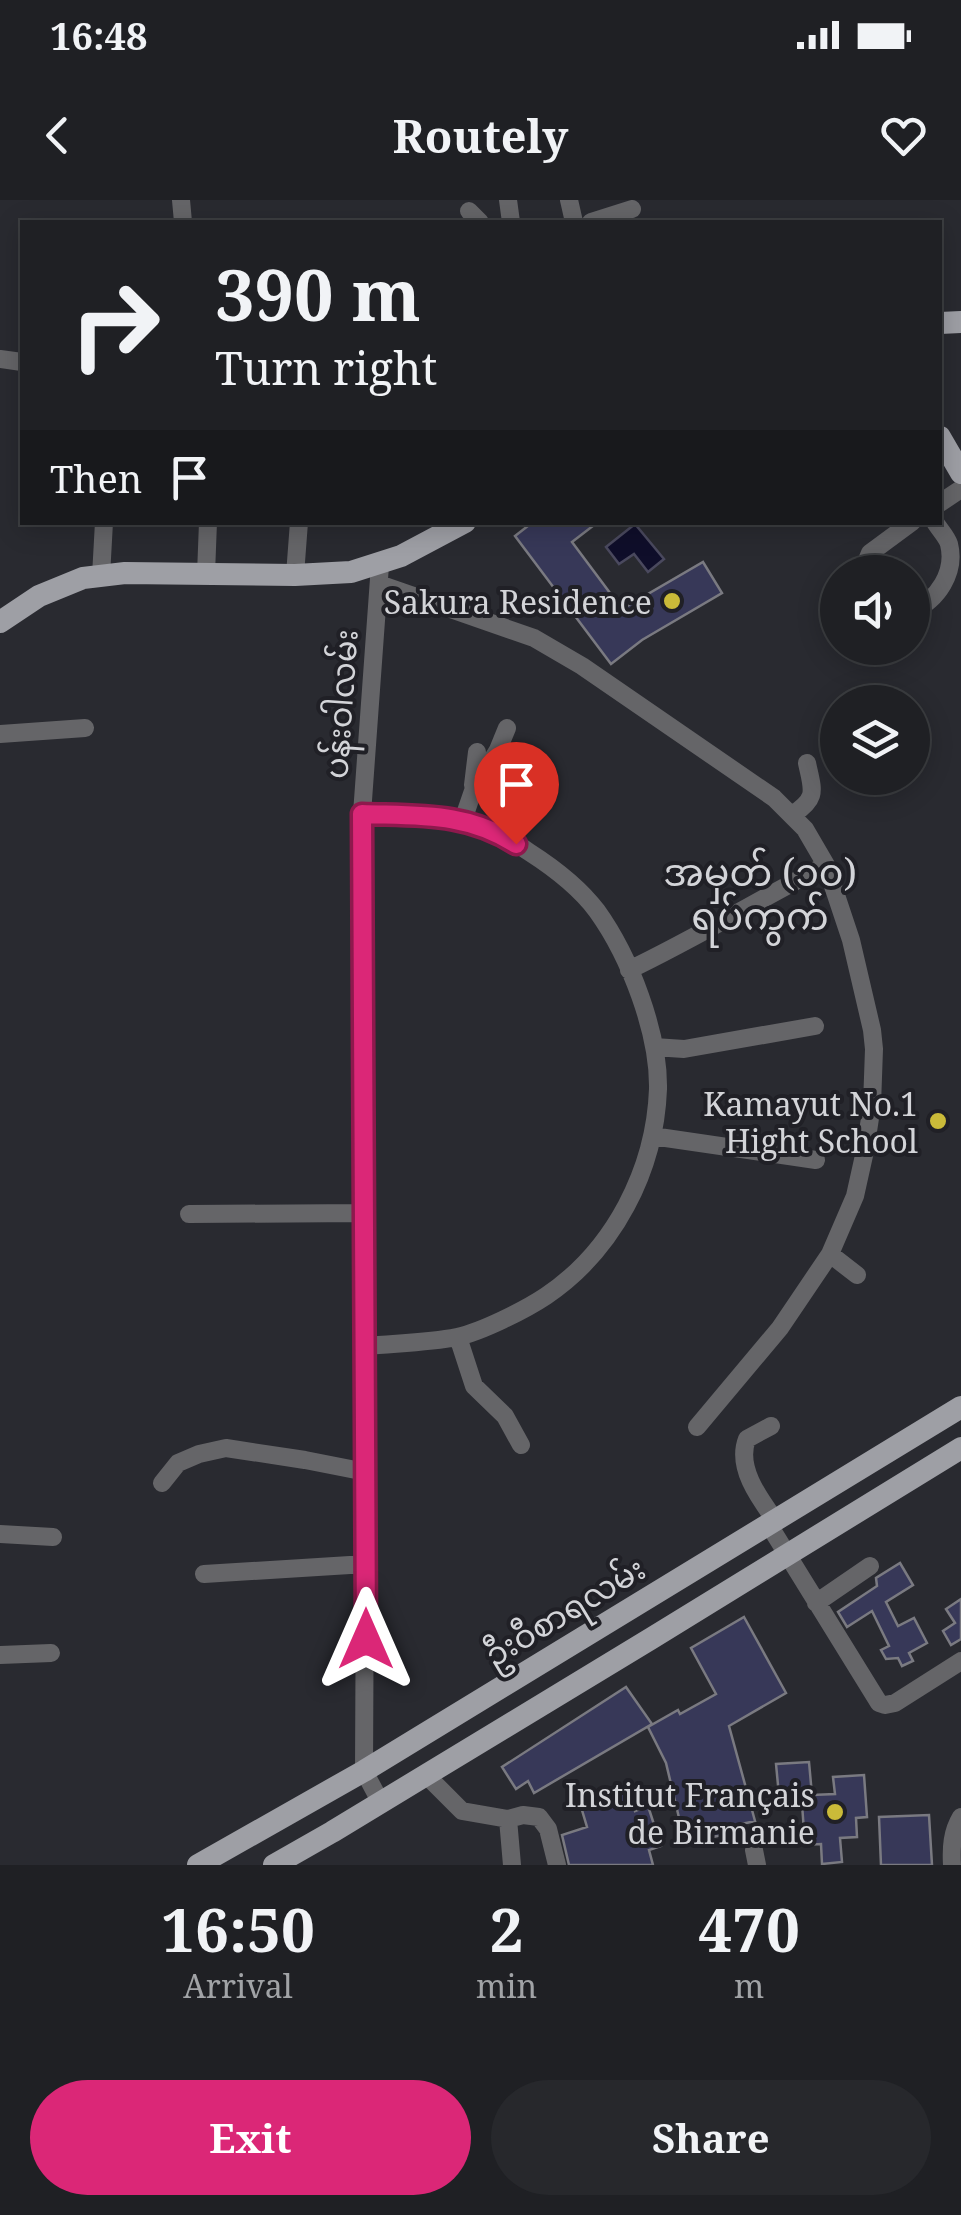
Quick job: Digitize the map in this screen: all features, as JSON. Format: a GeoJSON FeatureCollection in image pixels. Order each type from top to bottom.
{"type":"FeatureCollection","features":[{"type":"Feature","properties":{"kind":"main road"},"geometry":{"type":"LineString","coordinates":[[942,441],[961,473]]}},
{"type":"Feature","properties":{"kind":"main road"},"geometry":{"type":"LineString","coordinates":[[0,622],[67,583],[101,576],[379,574],[402,556],[459,525]]}},
{"type":"Feature","properties":{"kind":"main road","name":"ဦးဝီစာရလမ်း"},"geometry":{"type":"LineString","coordinates":[[198,1865],[224,1858],[961,1407]]}},
{"type":"Feature","properties":{"kind":"main road"},"geometry":{"type":"LineString","coordinates":[[915,1435],[934,1465]]}},
{"type":"Feature","properties":{"kind":"main road"},"geometry":{"type":"LineString","coordinates":[[274,1865],[961,1448]]}},
{"type":"Feature","properties":{"kind":"main road"},"geometry":{"type":"LineString","coordinates":[[634,1606],[652,1638]]}},
{"type":"Feature","properties":{"kind":"main road"},"geometry":{"type":"LineString","coordinates":[[502,1686],[522,1717]]}},
{"type":"Feature","properties":{"kind":"street"},"geometry":{"type":"LineString","coordinates":[[597,220],[632,209]]}},
{"type":"Feature","properties":{"kind":"street"},"geometry":{"type":"LineString","coordinates":[[101,576],[104,525]]}},
{"type":"Feature","properties":{"kind":"street"},"geometry":{"type":"LineString","coordinates":[[206,574],[208,525]]}},
{"type":"Feature","properties":{"kind":"street"},"geometry":{"type":"LineString","coordinates":[[296,576],[299,525]]}},
{"type":"Feature","properties":{"kind":"street"},"geometry":{"type":"LineString","coordinates":[[869,555],[908,525]]}},
{"type":"Feature","properties":{"kind":"street"},"geometry":{"type":"LineString","coordinates":[[930,600],[944,585],[949,568],[949,542],[937,525]]}},
{"type":"Feature","properties":{"kind":"street"},"geometry":{"type":"LineString","coordinates":[[379,574],[534,638],[582,666],[774,798],[805,829],[826,865],[851,940],[872,1030],[872,1105],[865,1151],[854,1196],[830,1254],[780,1328],[697,1428]]}},
{"type":"Feature","properties":{"kind":"street","name":"ပန်းဝါလမ်း"},"geometry":{"type":"LineString","coordinates":[[379,574],[362,814],[364,1770],[381,1802]]}},
{"type":"Feature","properties":{"kind":"street"},"geometry":{"type":"LineString","coordinates":[[0,734],[85,728]]}},
{"type":"Feature","properties":{"kind":"street"},"geometry":{"type":"LineString","coordinates":[[462,820],[473,790],[507,728]]}},
{"type":"Feature","properties":{"kind":"street"},"geometry":{"type":"LineString","coordinates":[[473,790],[476,752]]}},
{"type":"Feature","properties":{"kind":"street"},"geometry":{"type":"LineString","coordinates":[[792,815],[807,806],[812,796],[807,763]]}},
{"type":"Feature","properties":{"kind":"street"},"geometry":{"type":"LineString","coordinates":[[362,814],[448,816],[497,831],[574,886],[598,912],[629,970],[654,1047],[658,1087],[652,1136],[641,1174],[619,1221],[585,1262],[546,1296],[484,1328],[458,1337],[366,1346]]}},
{"type":"Feature","properties":{"kind":"street"},"geometry":{"type":"LineString","coordinates":[[629,970],[826,865]]}},
{"type":"Feature","properties":{"kind":"street"},"geometry":{"type":"LineString","coordinates":[[654,1047],[684,1050],[815,1026]]}},
{"type":"Feature","properties":{"kind":"street"},"geometry":{"type":"LineString","coordinates":[[652,1136],[816,1160]]}},
{"type":"Feature","properties":{"kind":"street"},"geometry":{"type":"LineString","coordinates":[[188,1214],[364,1213]]}},
{"type":"Feature","properties":{"kind":"street"},"geometry":{"type":"LineString","coordinates":[[830,1254],[857,1275]]}},
{"type":"Feature","properties":{"kind":"street"},"geometry":{"type":"LineString","coordinates":[[458,1337],[474,1386],[505,1416],[521,1444]]}},
{"type":"Feature","properties":{"kind":"street"},"geometry":{"type":"LineString","coordinates":[[771,1426],[747,1439],[743,1450],[751,1482],[786,1554],[879,1703],[896,1703],[961,1661]]}},
{"type":"Feature","properties":{"kind":"street"},"geometry":{"type":"LineString","coordinates":[[162,1483],[178,1463],[226,1448],[366,1472]]}},
{"type":"Feature","properties":{"kind":"street"},"geometry":{"type":"LineString","coordinates":[[0,1534],[53,1538]]}},
{"type":"Feature","properties":{"kind":"street"},"geometry":{"type":"LineString","coordinates":[[204,1574],[366,1564]]}},
{"type":"Feature","properties":{"kind":"street"},"geometry":{"type":"LineString","coordinates":[[816,1604],[870,1566]]}},
{"type":"Feature","properties":{"kind":"street"},"geometry":{"type":"LineString","coordinates":[[0,1655],[51,1654]]}},
{"type":"Feature","properties":{"kind":"street"},"geometry":{"type":"LineString","coordinates":[[426,1775],[462,1812],[508,1818],[539,1817],[548,1829],[557,1865]]}},
{"type":"Feature","properties":{"kind":"street"},"geometry":{"type":"LineString","coordinates":[[952,1865],[954,1828],[961,1817]]}},
{"type":"Feature","properties":{"kind":"street"},"geometry":{"type":"LineString","coordinates":[[508,1818],[512,1865]]}},
{"type":"Feature","properties":{"kind":"shaded area"},"geometry":{"type":"Polygon","coordinates":[[[636,525],[664,559],[648,572],[634,554],[619,564],[606,547],[636,525]]]}},
{"type":"Feature","properties":{"kind":"building","name":"Sakura Residence"},"geometry":{"type":"Polygon","coordinates":[[[529,525],[594,525],[572,542],[622,609],[703,562],[722,593],[642,640],[611,664],[515,536],[529,525]]]}},
{"type":"Feature","properties":{"kind":"building"},"geometry":{"type":"Polygon","coordinates":[[[900,1563],[913,1585],[886,1602],[898,1626],[914,1618],[927,1643],[909,1653],[913,1661],[902,1666],[898,1658],[886,1659],[881,1650],[889,1646],[872,1611],[847,1627],[838,1612],[877,1586],[876,1578],[900,1563]]]}},
{"type":"Feature","properties":{"kind":"building"},"geometry":{"type":"Polygon","coordinates":[[[961,1599],[961,1639],[951,1645],[943,1631],[955,1623],[946,1609],[961,1599]]]}},
{"type":"Feature","properties":{"kind":"building"},"geometry":{"type":"Polygon","coordinates":[[[744,1617],[786,1693],[729,1726],[755,1821],[720,1829],[722,1835],[685,1843],[666,1763],[648,1727],[716,1694],[691,1648],[744,1617]]]}},
{"type":"Feature","properties":{"kind":"building"},"geometry":{"type":"Polygon","coordinates":[[[626,1687],[652,1724],[534,1793],[528,1781],[516,1789],[502,1767],[626,1687]]]}},
{"type":"Feature","properties":{"kind":"building","name":"Institut Français de Birmanie"},"geometry":{"type":"Polygon","coordinates":[[[809,1762],[812,1795],[835,1794],[833,1777],[864,1775],[867,1817],[856,1818],[857,1837],[840,1838],[842,1862],[822,1864],[821,1844],[805,1845],[802,1804],[780,1806],[776,1764],[809,1762]]]}},
{"type":"Feature","properties":{"kind":"building"},"geometry":{"type":"Polygon","coordinates":[[[627,1785],[635,1811],[648,1806],[661,1846],[649,1850],[653,1865],[569,1865],[562,1835],[587,1827],[579,1800],[627,1785]]]}},
{"type":"Feature","properties":{"kind":"building"},"geometry":{"type":"Polygon","coordinates":[[[929,1815],[932,1865],[881,1865],[879,1817],[929,1815]]]}},
{"type":"Feature","properties":{"kind":"place","name":"Sakura Residence"},"geometry":{"type":"Point","coordinates":[672,601]}},
{"type":"Feature","properties":{"kind":"place","name":"Kamayut No.1 Hight School"},"geometry":{"type":"Point","coordinates":[938,1121]}},
{"type":"Feature","properties":{"kind":"place","name":"Institut Français de Birmanie"},"geometry":{"type":"Point","coordinates":[835,1812]}},
{"type":"Feature","properties":{"kind":"district","name":"အမှတ် (၁၀) ရပ်ကွက်"},"geometry":{"type":"Point","coordinates":[760,893]}},
{"type":"Feature","properties":{"kind":"route"},"geometry":{"type":"LineString","coordinates":[[366,1639],[362,814],[448,816],[497,831],[516,844]]}}]}
